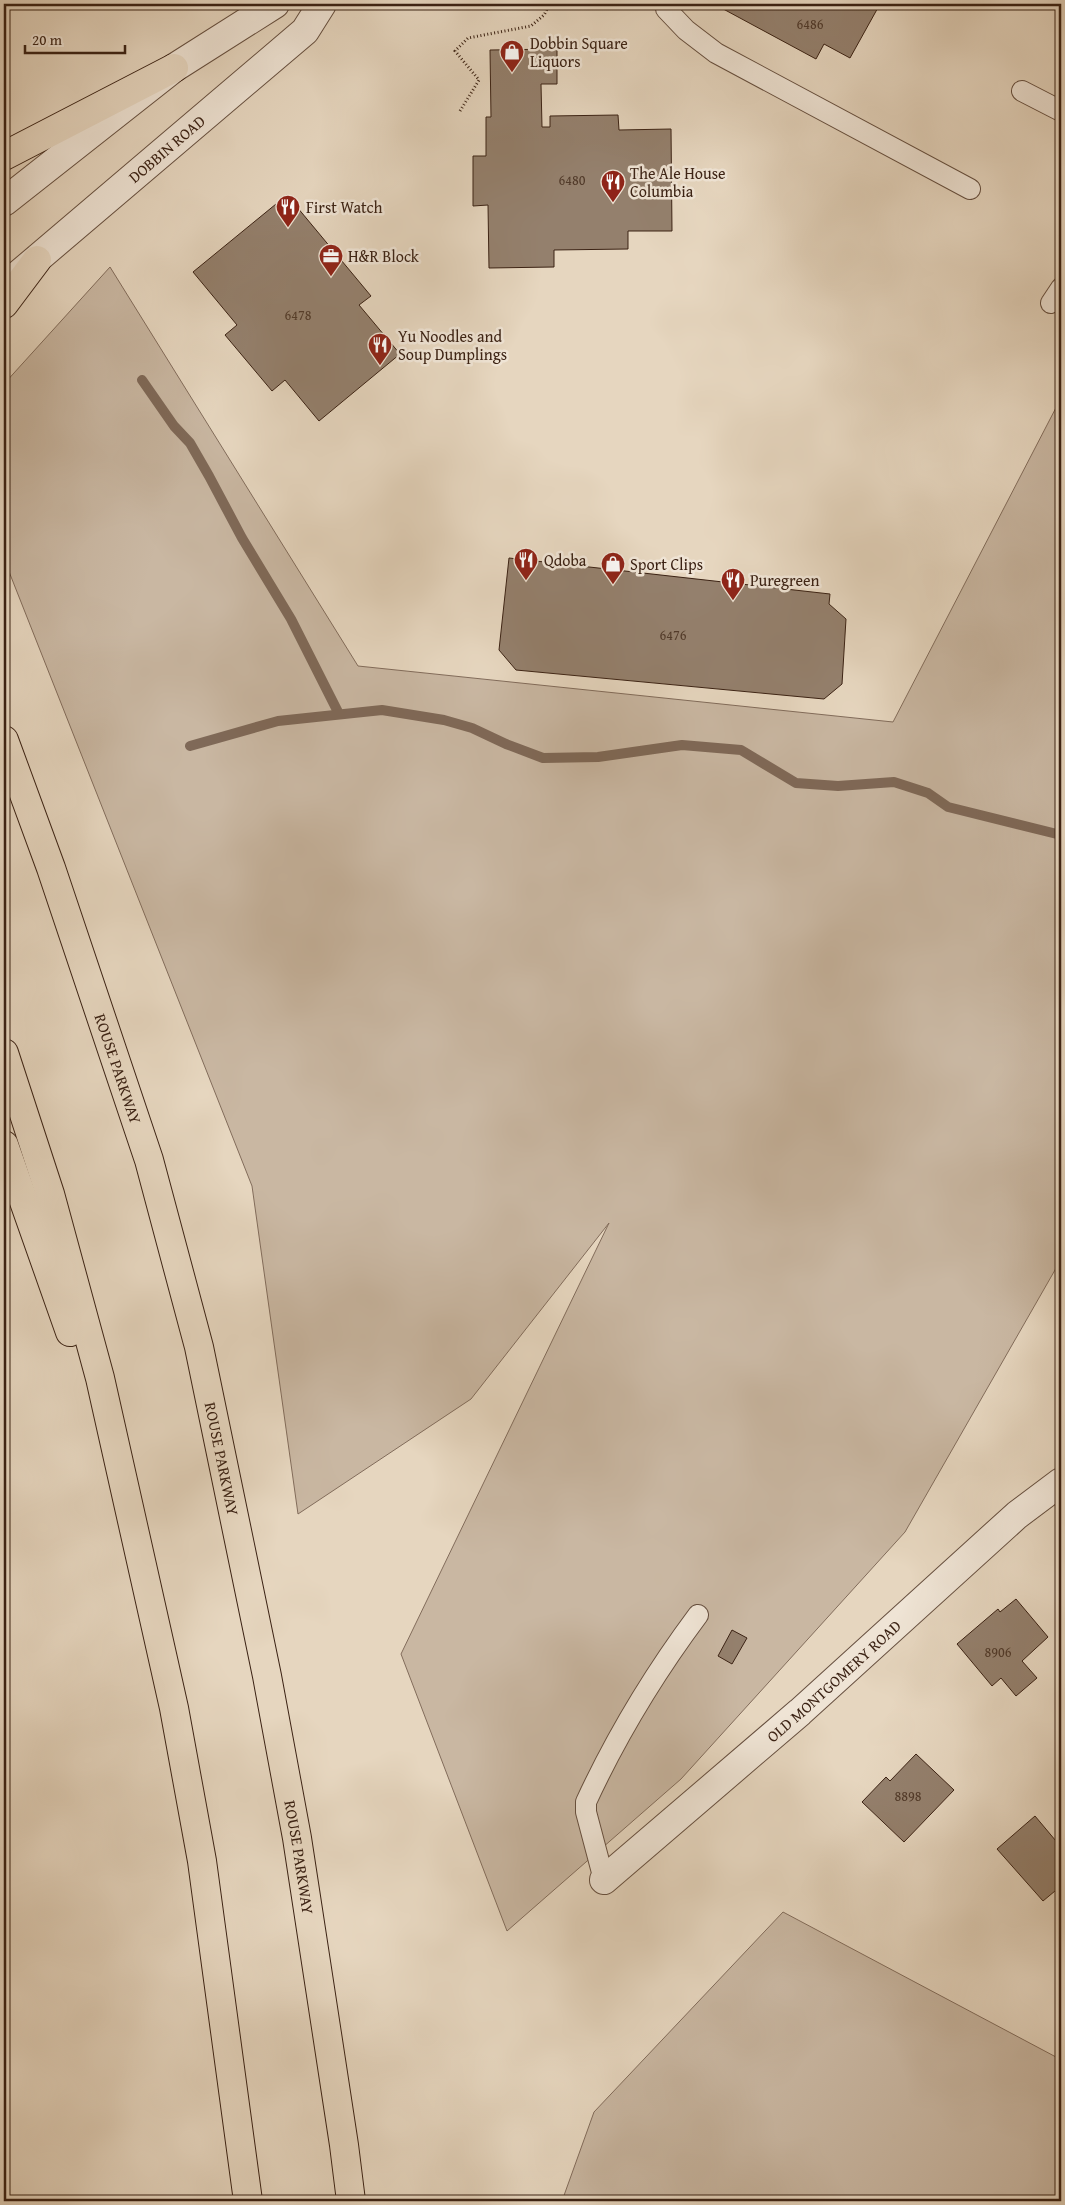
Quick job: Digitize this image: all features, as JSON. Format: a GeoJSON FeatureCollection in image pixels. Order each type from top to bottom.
{"type":"FeatureCollection","features":[{"type":"Feature","properties":{"kind":"main road"},"geometry":{"type":"LineString","coordinates":[[4,156],[174,68]]}},
{"type":"Feature","properties":{"kind":"main road"},"geometry":{"type":"LineString","coordinates":[[4,304],[37,260]]}},
{"type":"Feature","properties":{"kind":"main road","name":"ROUSE PARKWAY"},"geometry":{"type":"LineString","coordinates":[[4,740],[52,868],[149,1160],[199,1347],[267,1676],[297,1838],[351,2201]]}},
{"type":"Feature","properties":{"kind":"main road"},"geometry":{"type":"LineString","coordinates":[[4,1053],[50,1194],[100,1378],[174,1708],[202,1860],[248,2201]]}},
{"type":"Feature","properties":{"kind":"main road"},"geometry":{"type":"LineString","coordinates":[[4,1145],[87,1381],[132,1521]]}},
{"type":"Feature","properties":{"kind":"street"},"geometry":{"type":"LineString","coordinates":[[4,202],[174,68],[275,4]]}},
{"type":"Feature","properties":{"kind":"street","name":"DOBBIN ROAD"},"geometry":{"type":"LineString","coordinates":[[4,286],[305,31],[322,4]]}},
{"type":"Feature","properties":{"kind":"street","name":"OLD MONTGOMERY ROAD"},"geometry":{"type":"LineString","coordinates":[[604,1880],[800,1712],[1017,1515],[1061,1482]]}},
{"type":"Feature","properties":{"kind":"lane"},"geometry":{"type":"LineString","coordinates":[[666,9],[686,30],[716,53],[970,189]]}},
{"type":"Feature","properties":{"kind":"lane"},"geometry":{"type":"LineString","coordinates":[[1022,91],[1061,110]]}},
{"type":"Feature","properties":{"kind":"lane"},"geometry":{"type":"LineString","coordinates":[[604,1880],[586,1812],[586,1802],[622,1729],[668,1654],[698,1615]]}},
{"type":"Feature","properties":{"kind":"path"},"geometry":{"type":"LineString","coordinates":[[460,111],[480,80],[455,51],[468,38],[531,26],[544,15],[550,4]]}},
{"type":"Feature","properties":{"kind":"shaded area"},"geometry":{"type":"Polygon","coordinates":[[[110,267],[358,666],[893,722],[1061,398],[1061,1263],[1059,1263],[905,1532],[681,1779],[507,1931],[401,1654],[609,1223],[471,1399],[298,1514],[252,1186],[4,559],[4,384],[110,267]]]}},
{"type":"Feature","properties":{"kind":"shaded area"},"geometry":{"type":"Polygon","coordinates":[[[783,1912],[1056,2057],[1061,2048],[1061,2201],[562,2201],[594,2112],[783,1912]]]}},
{"type":"Feature","properties":{"kind":"building"},"geometry":{"type":"Polygon","coordinates":[[[714,4],[880,4],[850,58],[824,44],[816,59],[714,4]]]}},
{"type":"Feature","properties":{"kind":"building"},"geometry":{"type":"Polygon","coordinates":[[[557,49],[557,84],[541,84],[542,127],[550,127],[550,116],[618,115],[619,130],[671,129],[672,231],[628,231],[628,249],[554,250],[554,267],[489,268],[488,205],[473,206],[473,156],[486,156],[486,117],[491,117],[490,50],[557,49]]]}},
{"type":"Feature","properties":{"kind":"building"},"geometry":{"type":"Polygon","coordinates":[[[287,195],[371,296],[359,305],[400,354],[319,421],[285,380],[272,391],[225,335],[237,325],[193,272],[287,195]]]}},
{"type":"Feature","properties":{"kind":"building"},"geometry":{"type":"Polygon","coordinates":[[[509,558],[830,594],[829,604],[846,619],[842,684],[824,699],[516,670],[499,650],[509,558]]]}},
{"type":"Feature","properties":{"kind":"building"},"geometry":{"type":"Polygon","coordinates":[[[1016,1599],[1048,1637],[1022,1661],[1037,1678],[1016,1696],[1001,1678],[992,1686],[957,1644],[998,1609],[1000,1612],[1016,1599]]]}},
{"type":"Feature","properties":{"kind":"building"},"geometry":{"type":"Polygon","coordinates":[[[732,1630],[747,1638],[732,1664],[718,1656],[732,1630]]]}},
{"type":"Feature","properties":{"kind":"building"},"geometry":{"type":"Polygon","coordinates":[[[916,1754],[954,1790],[904,1842],[862,1802],[886,1777],[890,1781],[916,1754]]]}},
{"type":"Feature","properties":{"kind":"building"},"geometry":{"type":"Polygon","coordinates":[[[1035,1816],[1061,1847],[1061,1886],[1043,1901],[997,1849],[1035,1816]]]}},
{"type":"Feature","properties":{"kind":"waterway"},"geometry":{"type":"LineString","coordinates":[[142,380],[174,426],[190,443],[242,538],[291,619],[339,714]]}},
{"type":"Feature","properties":{"kind":"waterway"},"geometry":{"type":"LineString","coordinates":[[190,746],[278,721],[382,710],[444,720],[472,728],[506,744],[543,758],[598,757],[682,745],[741,750],[796,783],[838,786],[894,782],[928,793],[948,807],[1061,835]]}},
{"type":"Feature","properties":{"kind":"place","name":"Dobbin Square Liquors"},"geometry":{"type":"Point","coordinates":[512,73]}},
{"type":"Feature","properties":{"kind":"place","name":"The Ale House Columbia"},"geometry":{"type":"Point","coordinates":[613,203]}},
{"type":"Feature","properties":{"kind":"place","name":"First Watch"},"geometry":{"type":"Point","coordinates":[288,228]}},
{"type":"Feature","properties":{"kind":"place","name":"H&R Block"},"geometry":{"type":"Point","coordinates":[331,277]}},
{"type":"Feature","properties":{"kind":"place","name":"Yu Noodles and Soup Dumplings"},"geometry":{"type":"Point","coordinates":[380,366]}},
{"type":"Feature","properties":{"kind":"place","name":"Qdoba"},"geometry":{"type":"Point","coordinates":[526,581]}},
{"type":"Feature","properties":{"kind":"place","name":"Sport Clips"},"geometry":{"type":"Point","coordinates":[613,585]}},
{"type":"Feature","properties":{"kind":"place","name":"Puregreen"},"geometry":{"type":"Point","coordinates":[733,601]}}]}
